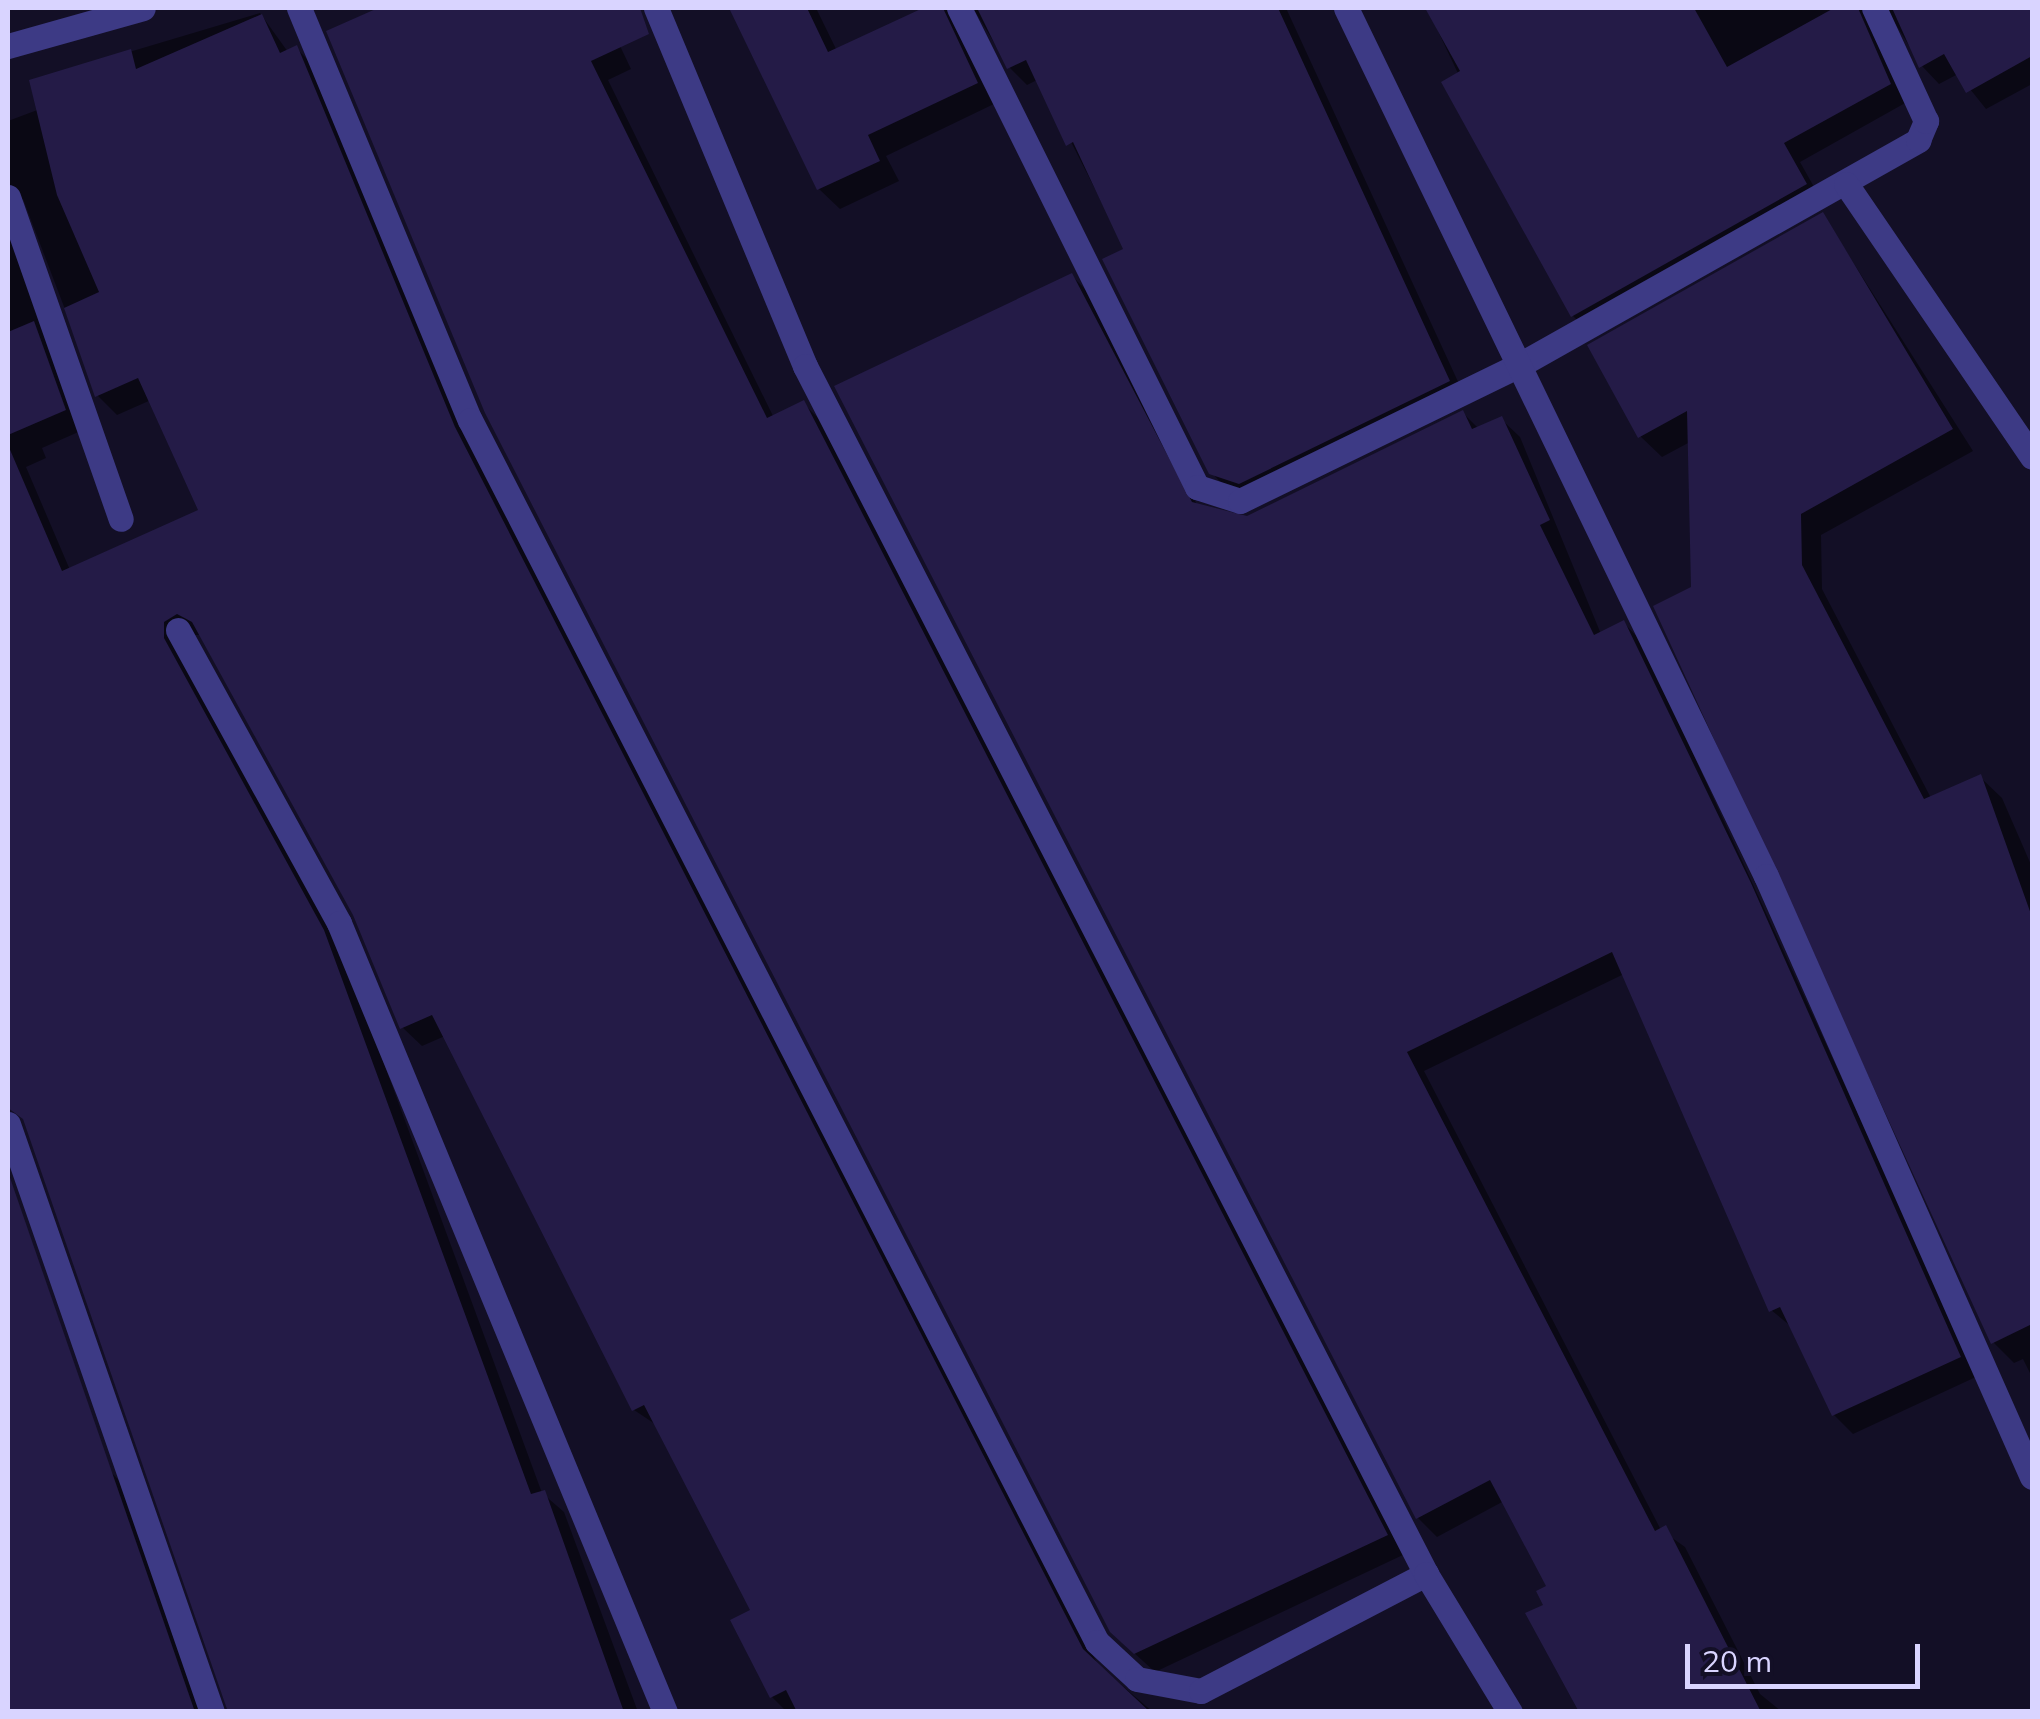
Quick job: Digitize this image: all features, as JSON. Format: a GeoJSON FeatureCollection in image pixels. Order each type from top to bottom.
{"type":"FeatureCollection","features":[{"type":"Feature","properties":{"kind":"street"},"geometry":{"type":"LineString","coordinates":[[8,46],[129,8]]}},
{"type":"Feature","properties":{"kind":"street"},"geometry":{"type":"LineString","coordinates":[[299,8],[470,420],[1098,1642],[1137,1679],[1200,1692],[1426,1574]]}},
{"type":"Feature","properties":{"kind":"street"},"geometry":{"type":"LineString","coordinates":[[656,8],[805,366],[1426,1574],[1510,1712]]}},
{"type":"Feature","properties":{"kind":"street"},"geometry":{"type":"LineString","coordinates":[[959,8],[1207,496],[1240,500],[1523,363],[1846,184],[1924,134],[1874,8]]}},
{"type":"Feature","properties":{"kind":"street"},"geometry":{"type":"LineString","coordinates":[[1346,8],[1523,363],[1766,876],[2032,1477]]}},
{"type":"Feature","properties":{"kind":"street"},"geometry":{"type":"LineString","coordinates":[[1846,184],[2032,457]]}},
{"type":"Feature","properties":{"kind":"street"},"geometry":{"type":"LineString","coordinates":[[8,197],[121,518]]}},
{"type":"Feature","properties":{"kind":"street"},"geometry":{"type":"LineString","coordinates":[[178,630],[339,924],[665,1712]]}},
{"type":"Feature","properties":{"kind":"street"},"geometry":{"type":"LineString","coordinates":[[8,1124],[212,1712]]}},
{"type":"Feature","properties":{"kind":"building"},"geometry":{"type":"Polygon","coordinates":[[[378,8],[640,8],[649,34],[591,61],[767,418],[804,400],[1388,1535],[1134,1654],[1110,1632],[485,413],[326,31],[378,8]]]}},
{"type":"Feature","properties":{"kind":"building"},"geometry":{"type":"Polygon","coordinates":[[[729,8],[807,8],[828,52],[923,8],[943,8],[978,83],[868,135],[880,161],[817,190],[729,8]]]}},
{"type":"Feature","properties":{"kind":"building"},"geometry":{"type":"Polygon","coordinates":[[[977,8],[1278,8],[1450,381],[1239,484],[1209,474],[1102,259],[1123,249],[1073,142],[1066,146],[1026,60],[1007,69],[977,8]]]}},
{"type":"Feature","properties":{"kind":"building"},"geometry":{"type":"Polygon","coordinates":[[[1425,8],[1694,8],[1727,67],[1834,8],[1858,8],[1891,84],[1784,143],[1807,184],[1571,317],[1441,82],[1460,71],[1425,8]]]}},
{"type":"Feature","properties":{"kind":"building"},"geometry":{"type":"Polygon","coordinates":[[[1892,8],[2032,8],[2032,56],[1966,93],[1944,54],[1919,68],[1892,8]]]}},
{"type":"Feature","properties":{"kind":"building"},"geometry":{"type":"Polygon","coordinates":[[[262,14],[280,53],[297,45],[455,427],[1083,1649],[1150,1712],[797,1712],[786,1690],[770,1698],[730,1620],[750,1610],[644,1405],[632,1411],[432,1015],[400,1029],[353,915],[192,622],[177,614],[164,622],[164,638],[324,930],[531,1494],[545,1490],[624,1712],[228,1712],[23,1119],[8,1108],[8,445],[62,571],[198,510],[138,378],[95,397],[64,308],[99,292],[57,195],[29,80],[131,49],[136,69],[262,14]]]}},
{"type":"Feature","properties":{"kind":"building"},"geometry":{"type":"Polygon","coordinates":[[[1823,212],[1953,429],[1801,514],[1802,565],[1924,799],[1981,774],[2032,917],[2032,1324],[1991,1344],[1653,606],[1691,587],[1687,411],[1638,438],[1587,345],[1823,212]]]}},
{"type":"Feature","properties":{"kind":"building"},"geometry":{"type":"Polygon","coordinates":[[[1072,273],[1192,502],[1247,516],[1463,410],[1472,429],[1502,416],[1550,520],[1540,525],[1594,635],[1624,620],[1751,883],[1961,1357],[1832,1416],[1780,1307],[1769,1312],[1612,952],[1407,1052],[1655,1531],[1666,1525],[1761,1712],[1579,1712],[1525,1613],[1543,1605],[1536,1591],[1546,1586],[1490,1480],[1416,1519],[834,386],[1072,273]]]}},
{"type":"Feature","properties":{"kind":"building"},"geometry":{"type":"Polygon","coordinates":[[[34,321],[66,410],[8,435],[8,332],[34,321]]]}},
{"type":"Feature","properties":{"kind":"building"},"geometry":{"type":"Polygon","coordinates":[[[8,1172],[195,1712],[8,1712],[8,1172]]]}}]}
